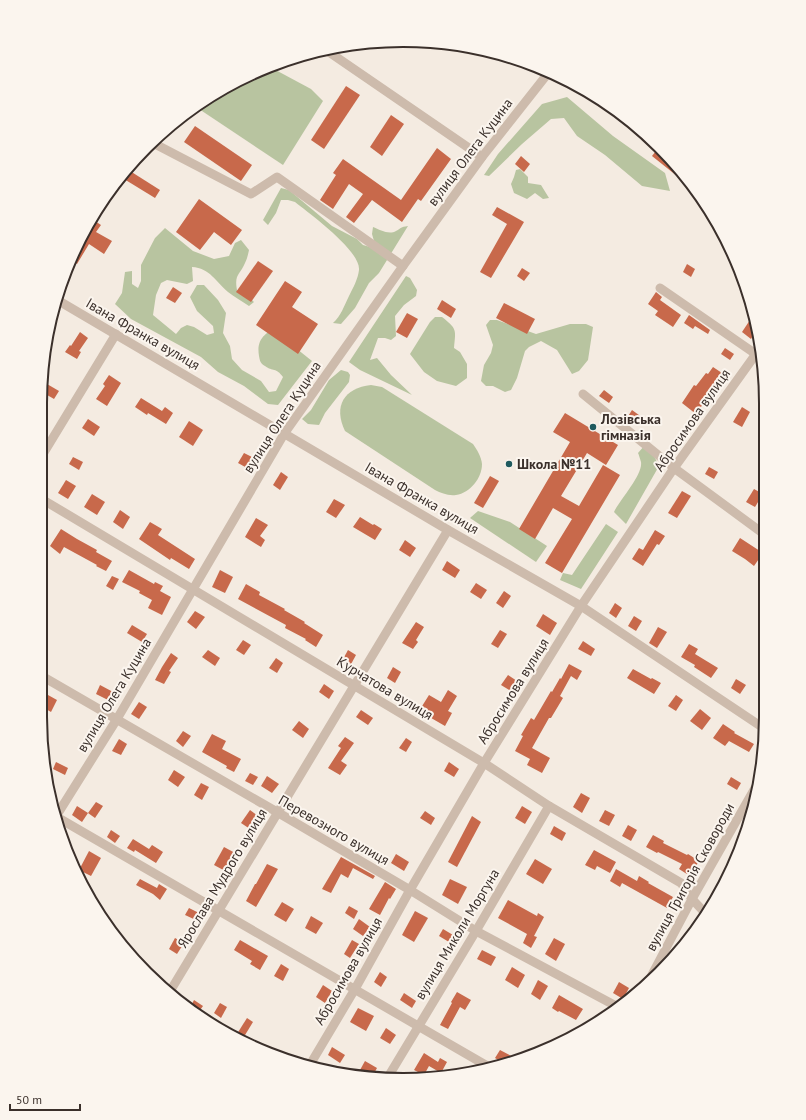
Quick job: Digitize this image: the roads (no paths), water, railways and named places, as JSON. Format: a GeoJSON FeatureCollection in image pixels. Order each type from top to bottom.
{"type":"FeatureCollection","features":[{"type":"Feature","properties":{"kind":"street"},"geometry":{"type":"LineString","coordinates":[[332,54],[482,157]]}},
{"type":"Feature","properties":{"kind":"street","name":"вулиця Олега Куцина"},"geometry":{"type":"LineString","coordinates":[[59,810],[117,719],[284,434],[482,157],[545,77]]}},
{"type":"Feature","properties":{"kind":"street"},"geometry":{"type":"LineString","coordinates":[[157,145],[251,194],[277,177],[403,266]]}},
{"type":"Feature","properties":{"kind":"street"},"geometry":{"type":"LineString","coordinates":[[660,288],[755,350]]}},
{"type":"Feature","properties":{"kind":"street","name":"Івана Франка вулиця"},"geometry":{"type":"LineString","coordinates":[[62,303],[448,530],[581,606],[759,725]]}},
{"type":"Feature","properties":{"kind":"street"},"geometry":{"type":"LineString","coordinates":[[47,447],[116,334]]}},
{"type":"Feature","properties":{"kind":"street","name":"Абросимова вулиця"},"geometry":{"type":"LineString","coordinates":[[312,1061],[484,763],[581,606],[674,468],[756,358]]}},
{"type":"Feature","properties":{"kind":"street"},"geometry":{"type":"LineString","coordinates":[[583,394],[674,468],[759,530]]}},
{"type":"Feature","properties":{"kind":"street","name":"Курчатова вулиця"},"geometry":{"type":"LineString","coordinates":[[47,502],[484,763],[549,806],[681,883],[692,899],[702,910]]}},
{"type":"Feature","properties":{"kind":"street","name":"Ярослава Мудрого вулиця"},"geometry":{"type":"LineString","coordinates":[[171,988],[448,530]]}},
{"type":"Feature","properties":{"kind":"street","name":"Перевозного вулиця"},"geometry":{"type":"LineString","coordinates":[[47,679],[410,890],[476,931],[613,1004]]}},
{"type":"Feature","properties":{"kind":"street","name":"вулиця Григорія Сковороди"},"geometry":{"type":"LineString","coordinates":[[655,969],[750,795]]}},
{"type":"Feature","properties":{"kind":"street","name":"вулиця Миколи Моргуна"},"geometry":{"type":"LineString","coordinates":[[391,1072],[549,806]]}},
{"type":"Feature","properties":{"kind":"street"},"geometry":{"type":"LineString","coordinates":[[63,822],[482,1064]]}},
{"type":"Feature","properties":{"kind":"place","name":"Лозівська гімназія"},"geometry":{"type":"Point","coordinates":[593,427]}},
{"type":"Feature","properties":{"kind":"place","name":"Школа №11"},"geometry":{"type":"Point","coordinates":[509,464]}}]}
